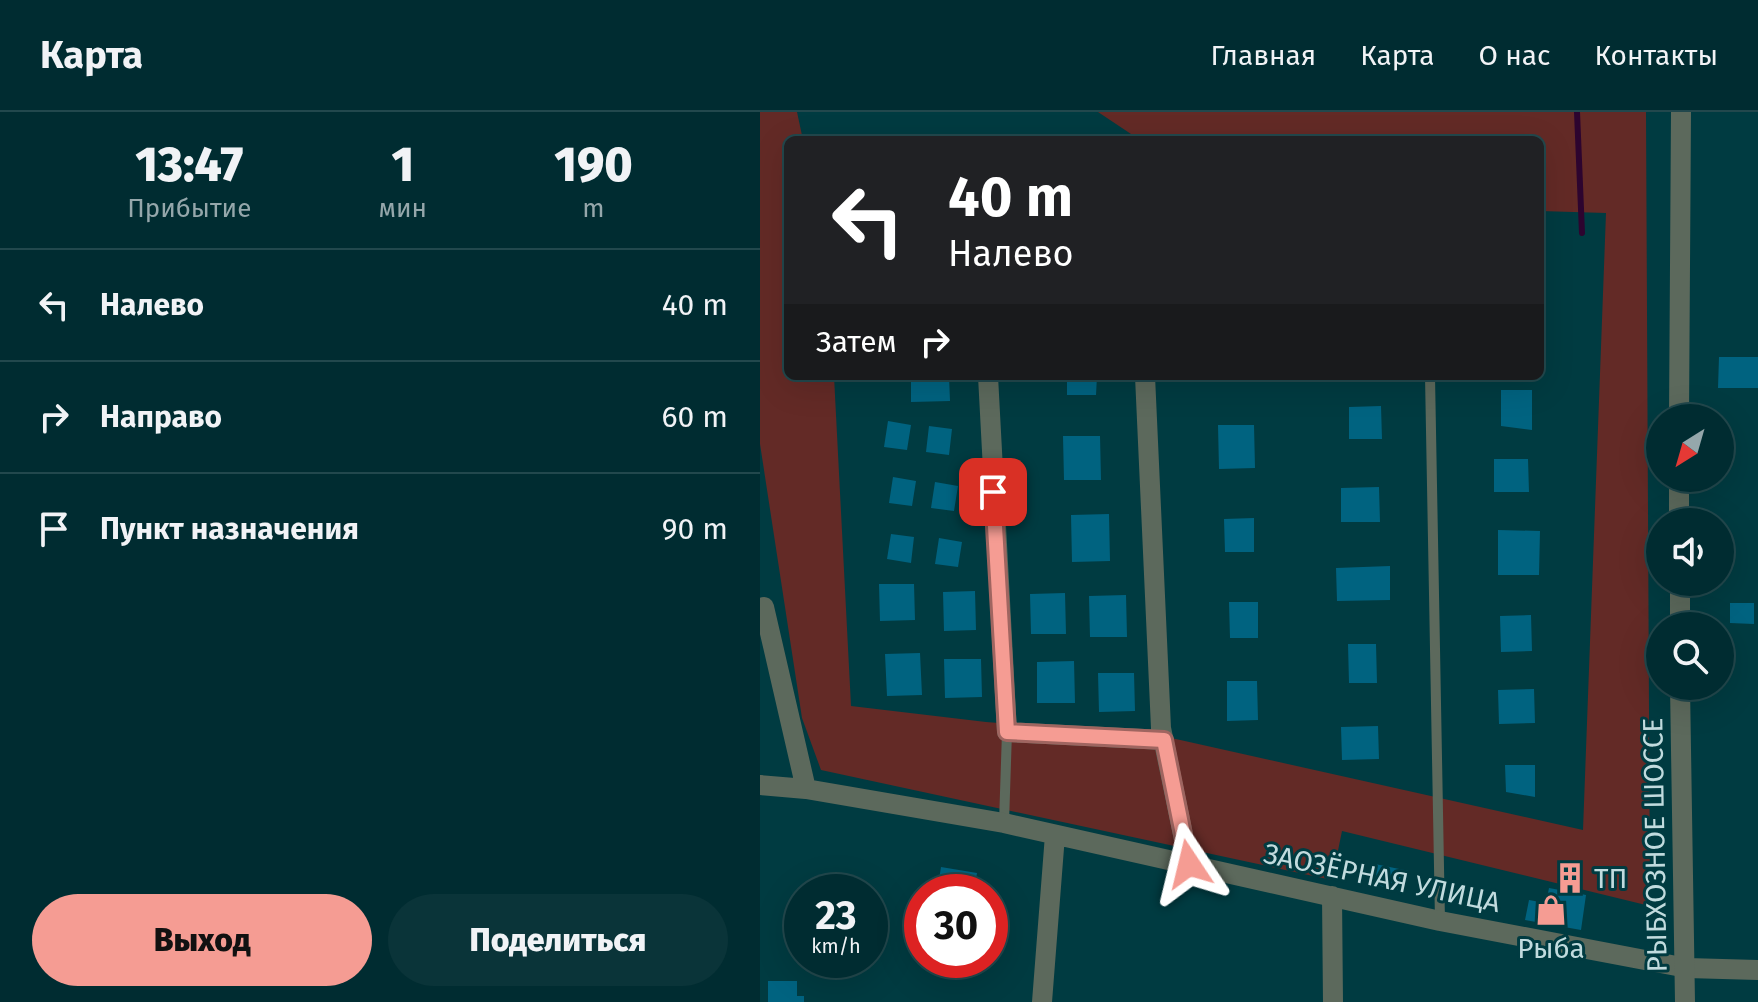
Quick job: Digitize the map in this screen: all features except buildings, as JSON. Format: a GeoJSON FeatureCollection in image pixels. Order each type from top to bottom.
{"type":"FeatureCollection","features":[{"type":"Feature","properties":{"kind":"street"},"geometry":{"type":"LineString","coordinates":[[1679,404],[1681,112]]}},
{"type":"Feature","properties":{"kind":"street"},"geometry":{"type":"LineString","coordinates":[[988,380],[1007,732],[1164,740]]}},
{"type":"Feature","properties":{"kind":"street"},"geometry":{"type":"LineString","coordinates":[[1145,380],[1164,740],[1189,864]]}},
{"type":"Feature","properties":{"kind":"street"},"geometry":{"type":"LineString","coordinates":[[764,607],[806,789]]}},
{"type":"Feature","properties":{"kind":"street","name":"РЫБХОЗНОЕ ШОССЕ"},"geometry":{"type":"LineString","coordinates":[[1680,700],[1687,968],[1685,1002]]}},
{"type":"Feature","properties":{"kind":"street","name":"ЗАОЗЁРНАЯ УЛИЦА"},"geometry":{"type":"LineString","coordinates":[[760,785],[806,789],[1004,823],[1440,921],[1687,968],[1758,970]]}},
{"type":"Feature","properties":{"kind":"street"},"geometry":{"type":"LineString","coordinates":[[1042,1002],[1055,835]]}},
{"type":"Feature","properties":{"kind":"street"},"geometry":{"type":"LineString","coordinates":[[1332,896],[1333,1002]]}},
{"type":"Feature","properties":{"kind":"lane"},"geometry":{"type":"LineString","coordinates":[[1430,380],[1440,921]]}},
{"type":"Feature","properties":{"kind":"lane"},"geometry":{"type":"LineString","coordinates":[[1004,823],[1007,732]]}},
{"type":"Feature","properties":{"kind":"shaded area"},"geometry":{"type":"Polygon","coordinates":[[[760,112],[797,112],[802,136],[784,136],[784,380],[834,380],[851,706],[986,722],[1158,735],[1583,830],[1606,213],[1544,211],[1544,136],[1134,136],[1098,112],[1646,112],[1646,596],[1648,596],[1649,612],[1646,612],[1646,700],[1649,700],[1650,906],[1342,831],[1332,880],[821,770],[802,718],[760,444],[760,112]]]}},
{"type":"Feature","properties":{"kind":"waterway"},"geometry":{"type":"LineString","coordinates":[[1577,112],[1582,233]]}},
{"type":"Feature","properties":{"kind":"place","name":"ТП"},"geometry":{"type":"Point","coordinates":[1570,878]}},
{"type":"Feature","properties":{"kind":"place","name":"Рыба"},"geometry":{"type":"Point","coordinates":[1551,910]}},
{"type":"Feature","properties":{"kind":"route"},"geometry":{"type":"LineString","coordinates":[[993,492],[1007,732],[1164,740],[1189,864]]}}]}
